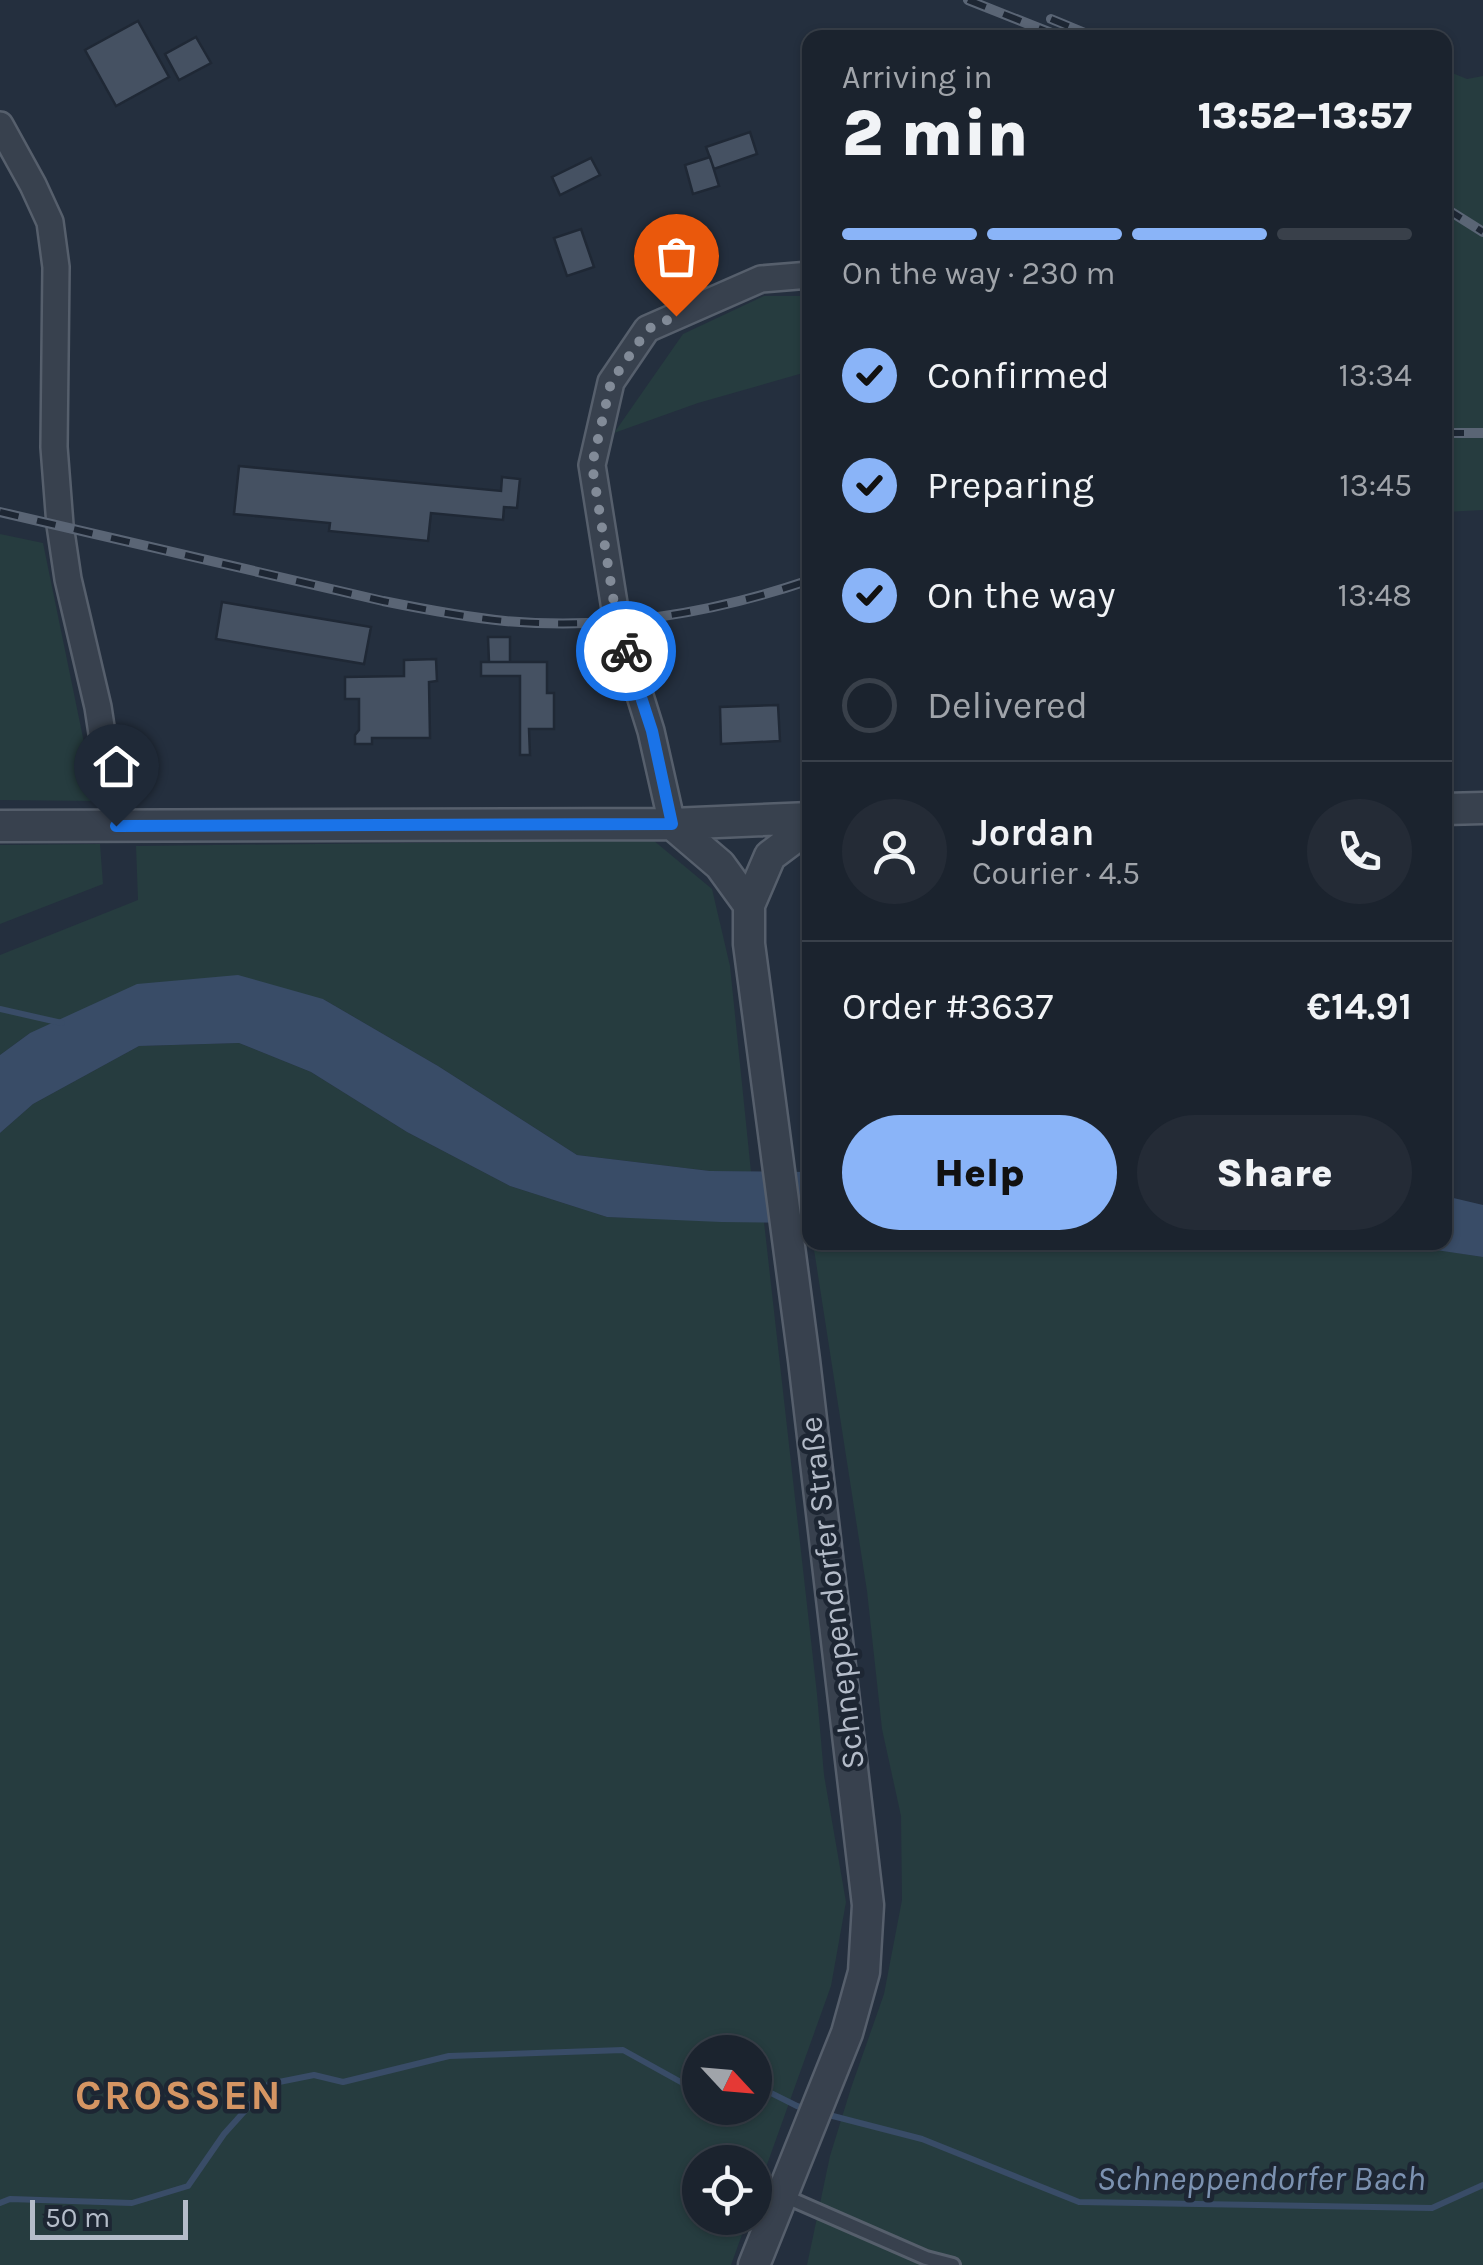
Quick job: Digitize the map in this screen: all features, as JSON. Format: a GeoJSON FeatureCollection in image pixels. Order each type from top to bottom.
{"type":"FeatureCollection","features":[{"type":"Feature","properties":{"kind":"street"},"geometry":{"type":"LineString","coordinates":[[0,125],[7,156],[50,222],[56,267],[54,447],[60,525],[68,579],[98,707],[116,826]]}},
{"type":"Feature","properties":{"kind":"street"},"geometry":{"type":"LineString","coordinates":[[748,905],[720,866],[672,824],[652,731],[617,622],[592,465],[611,382],[648,329],[761,280],[802,276]]}},
{"type":"Feature","properties":{"kind":"street"},"geometry":{"type":"LineString","coordinates":[[1452,809],[1483,808]]}},
{"type":"Feature","properties":{"kind":"street"},"geometry":{"type":"LineString","coordinates":[[0,826],[802,822]]}},
{"type":"Feature","properties":{"kind":"street","name":"Schneppendorfer Straße"},"geometry":{"type":"LineString","coordinates":[[754,2265],[847,2033],[864,1972],[868,1905],[750,944],[748,905],[770,856],[802,829]]}},
{"type":"Feature","properties":{"kind":"lane"},"geometry":{"type":"LineString","coordinates":[[784,2189],[926,2258],[953,2265]]}},
{"type":"Feature","properties":{"kind":"green space"},"geometry":{"type":"Polygon","coordinates":[[[1452,73],[1467,79],[1483,76],[1483,510],[1452,512],[1452,73]]]}},
{"type":"Feature","properties":{"kind":"green space"},"geometry":{"type":"Polygon","coordinates":[[[764,296],[802,296],[802,373],[698,403],[614,433],[683,334],[764,296]]]}},
{"type":"Feature","properties":{"kind":"green space"},"geometry":{"type":"Polygon","coordinates":[[[0,534],[43,543],[96,801],[0,800],[0,534]]]}},
{"type":"Feature","properties":{"kind":"green space"},"geometry":{"type":"Polygon","coordinates":[[[653,840],[712,889],[730,966],[751,1172],[577,1155],[438,1066],[323,999],[30,1033],[0,1055],[0,955],[138,900],[136,846],[653,840]]]}},
{"type":"Feature","properties":{"kind":"green space"},"geometry":{"type":"Polygon","coordinates":[[[100,844],[103,884],[0,924],[0,845],[100,844]]]}},
{"type":"Feature","properties":{"kind":"green space"},"geometry":{"type":"Polygon","coordinates":[[[239,1043],[311,1072],[407,1132],[510,1186],[607,1217],[764,1222],[824,1775],[846,1902],[831,1986],[772,2151],[772,2145],[682,2145],[682,2235],[742,2235],[731,2265],[0,2265],[0,1133],[33,1104],[139,1046],[239,1043]]]}},
{"type":"Feature","properties":{"kind":"green space"},"geometry":{"type":"Polygon","coordinates":[[[814,1250],[1439,1250],[1483,1257],[1483,2265],[807,2265],[830,2156],[884,1994],[902,1900],[901,1816],[882,1729],[867,1591],[814,1250]]]}},
{"type":"Feature","properties":{"kind":"water"},"geometry":{"type":"Polygon","coordinates":[[[238,975],[323,999],[438,1066],[577,1155],[710,1171],[802,1172],[802,1223],[607,1217],[510,1186],[407,1132],[311,1072],[239,1043],[139,1046],[33,1104],[0,1133],[0,1055],[30,1033],[137,984],[238,975]]]}},
{"type":"Feature","properties":{"kind":"water"},"geometry":{"type":"Polygon","coordinates":[[[1452,1198],[1483,1205],[1483,1257],[1436,1250],[1452,1250],[1452,1198]]]}},
{"type":"Feature","properties":{"kind":"building"},"geometry":{"type":"Polygon","coordinates":[[[138,21],[169,77],[116,106],[85,50],[138,21]]]}},
{"type":"Feature","properties":{"kind":"building"},"geometry":{"type":"Polygon","coordinates":[[[196,37],[211,63],[179,80],[165,54],[196,37]]]}},
{"type":"Feature","properties":{"kind":"building"},"geometry":{"type":"Polygon","coordinates":[[[750,132],[757,154],[714,169],[706,147],[750,132]]]}},
{"type":"Feature","properties":{"kind":"building"},"geometry":{"type":"Polygon","coordinates":[[[710,157],[719,186],[693,194],[685,165],[710,157]]]}},
{"type":"Feature","properties":{"kind":"building"},"geometry":{"type":"Polygon","coordinates":[[[591,158],[600,175],[560,195],[552,177],[591,158]]]}},
{"type":"Feature","properties":{"kind":"building"},"geometry":{"type":"Polygon","coordinates":[[[581,229],[594,267],[567,276],[554,238],[581,229]]]}},
{"type":"Feature","properties":{"kind":"building"},"geometry":{"type":"Polygon","coordinates":[[[239,466],[501,491],[502,477],[520,479],[517,508],[504,507],[503,520],[431,513],[428,541],[329,531],[330,523],[234,514],[239,466]]]}},
{"type":"Feature","properties":{"kind":"building"},"geometry":{"type":"Polygon","coordinates":[[[222,602],[371,627],[364,664],[216,639],[222,602]]]}},
{"type":"Feature","properties":{"kind":"building"},"geometry":{"type":"Polygon","coordinates":[[[488,637],[510,637],[510,662],[489,662],[488,637]]]}},
{"type":"Feature","properties":{"kind":"building"},"geometry":{"type":"Polygon","coordinates":[[[436,659],[437,681],[429,682],[430,738],[372,738],[372,744],[355,744],[359,699],[345,699],[345,677],[404,676],[404,660],[436,659]]]}},
{"type":"Feature","properties":{"kind":"building"},"geometry":{"type":"Polygon","coordinates":[[[481,662],[547,662],[547,693],[554,693],[554,729],[529,729],[530,755],[520,755],[520,676],[481,676],[481,662]]]}},
{"type":"Feature","properties":{"kind":"building"},"geometry":{"type":"Polygon","coordinates":[[[778,705],[780,741],[721,744],[720,707],[778,705]]]}},
{"type":"Feature","properties":{"kind":"waterway"},"geometry":{"type":"LineString","coordinates":[[0,1009],[62,1023]]}},
{"type":"Feature","properties":{"kind":"waterway","name":"Schneppendorfer Bach"},"geometry":{"type":"LineString","coordinates":[[0,2203],[10,2199],[132,2203],[188,2186],[224,2134],[269,2084],[314,2075],[343,2082],[449,2056],[623,2050],[682,2083]]}},
{"type":"Feature","properties":{"kind":"waterway","name":"Schneppendorfer Bach"},"geometry":{"type":"LineString","coordinates":[[772,2094],[808,2109]]}},
{"type":"Feature","properties":{"kind":"waterway","name":"Schneppendorfer Bach"},"geometry":{"type":"LineString","coordinates":[[825,2114],[922,2139],[1079,2202],[1432,2208],[1483,2185]]}},
{"type":"Feature","properties":{"kind":"railway"},"geometry":{"type":"LineString","coordinates":[[968,0],[1044,30]]}},
{"type":"Feature","properties":{"kind":"railway"},"geometry":{"type":"LineString","coordinates":[[1051,19],[1078,30]]}},
{"type":"Feature","properties":{"kind":"railway"},"geometry":{"type":"LineString","coordinates":[[1452,212],[1483,232]]}},
{"type":"Feature","properties":{"kind":"railway"},"geometry":{"type":"LineString","coordinates":[[1452,433],[1483,433]]}},
{"type":"Feature","properties":{"kind":"railway"},"geometry":{"type":"LineString","coordinates":[[0,512],[383,601],[505,621],[583,623],[660,617],[735,602],[802,583]]}},
{"type":"Feature","properties":{"kind":"way so far"},"geometry":{"type":"LineString","coordinates":[[626,651],[617,622],[592,465],[611,382],[648,329],[676,316]]}},
{"type":"Feature","properties":{"kind":"district","name":"CROSSEN"},"geometry":{"type":"Point","coordinates":[179,2095]}},
{"type":"Feature","properties":{"kind":"route"},"geometry":{"type":"LineString","coordinates":[[116,826],[672,824],[652,731],[626,651]]}}]}
